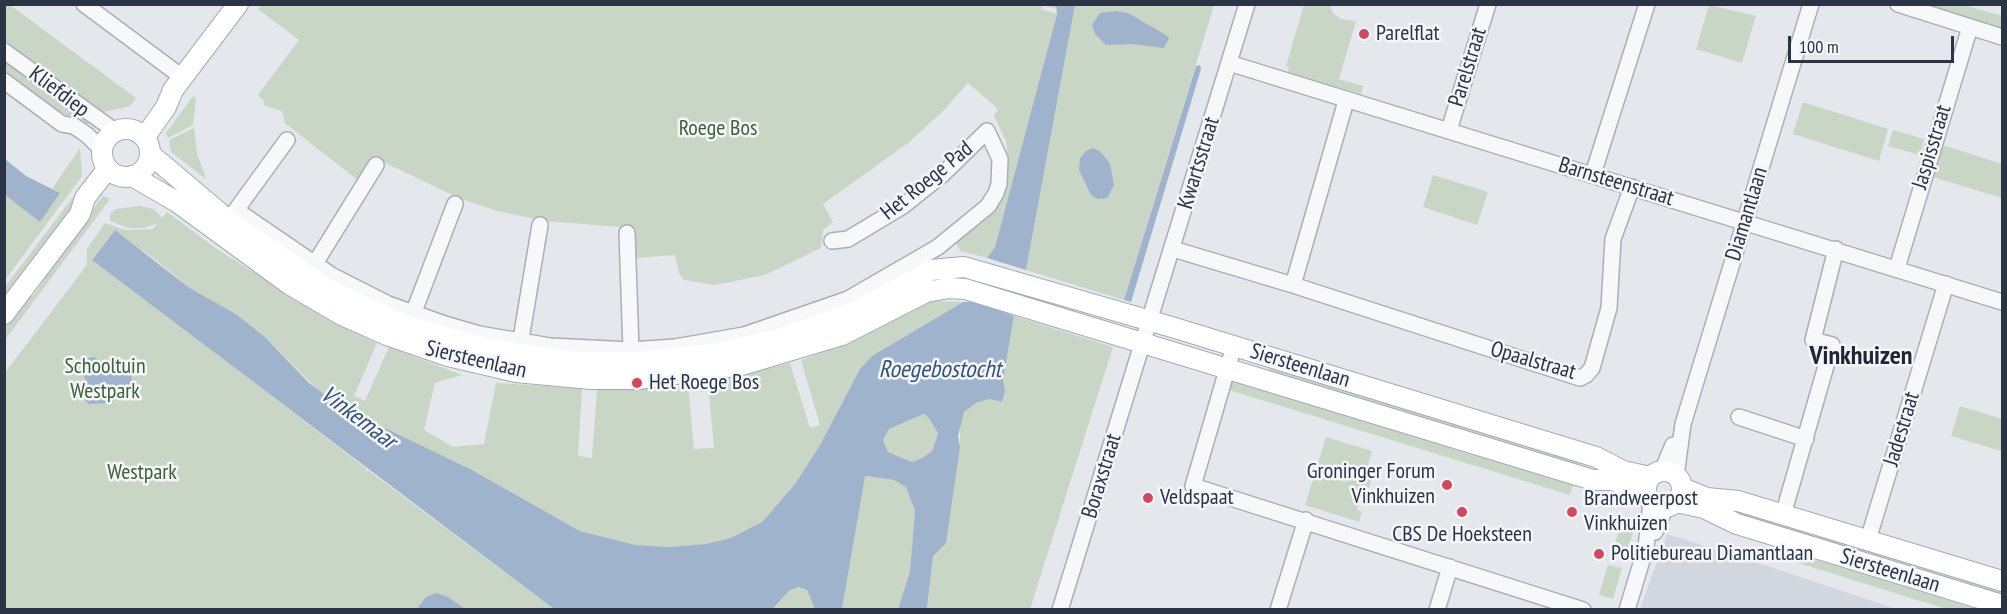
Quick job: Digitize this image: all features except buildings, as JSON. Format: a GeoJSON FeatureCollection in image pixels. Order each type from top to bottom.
{"type":"FeatureCollection","features":[{"type":"Feature","properties":{"kind":"main road"},"geometry":{"type":"LineString","coordinates":[[4,314],[80,214],[85,198],[105,172],[115,167],[144,169],[136,139],[139,127],[159,101],[177,84],[238,4]]}},
{"type":"Feature","properties":{"kind":"main road"},"geometry":{"type":"LineString","coordinates":[[115,167],[107,138],[136,139]]}},
{"type":"Feature","properties":{"kind":"main road","name":"Siersteenlaan"},"geometry":{"type":"LineString","coordinates":[[136,139],[227,221],[309,277],[357,304],[415,329],[519,356],[576,362],[638,363],[676,359],[775,340],[854,312],[949,288],[983,293],[1590,478],[1707,498],[1730,499],[2002,581]]}},
{"type":"Feature","properties":{"kind":"main road","name":"Siersteenlaan"},"geometry":{"type":"LineString","coordinates":[[115,167],[177,202],[227,221]]}},
{"type":"Feature","properties":{"kind":"main road","name":"Siersteenlaan"},"geometry":{"type":"LineString","coordinates":[[854,312],[931,270],[946,267],[983,270],[1596,457],[1737,524],[2002,605]]}},
{"type":"Feature","properties":{"kind":"street"},"geometry":{"type":"LineString","coordinates":[[84,4],[177,84]]}},
{"type":"Feature","properties":{"kind":"street","name":"Kwartsstraat"},"geometry":{"type":"LineString","coordinates":[[1151,321],[1247,4]]}},
{"type":"Feature","properties":{"kind":"street","name":"Parelstraat"},"geometry":{"type":"LineString","coordinates":[[1449,130],[1488,4]]}},
{"type":"Feature","properties":{"kind":"street"},"geometry":{"type":"LineString","coordinates":[[1593,174],[1647,4]]}},
{"type":"Feature","properties":{"kind":"street","name":"Diamantlaan"},"geometry":{"type":"LineString","coordinates":[[1627,609],[1811,4]]}},
{"type":"Feature","properties":{"kind":"street"},"geometry":{"type":"LineString","coordinates":[[1898,4],[2002,37]]}},
{"type":"Feature","properties":{"kind":"street","name":"Jaspisstraat"},"geometry":{"type":"LineString","coordinates":[[1897,268],[1970,27]]}},
{"type":"Feature","properties":{"kind":"street","name":"Kliefdiep"},"geometry":{"type":"LineString","coordinates":[[4,51],[109,129],[136,139]]}},
{"type":"Feature","properties":{"kind":"street","name":"Barnsteenstraat"},"geometry":{"type":"LineString","coordinates":[[1229,63],[2002,302]]}},
{"type":"Feature","properties":{"kind":"street","name":"Kliefdiep"},"geometry":{"type":"LineString","coordinates":[[4,81],[62,124],[74,126],[87,135],[115,167]]}},
{"type":"Feature","properties":{"kind":"street"},"geometry":{"type":"LineString","coordinates":[[1293,285],[1346,101]]}},
{"type":"Feature","properties":{"kind":"street","name":"Het Roege Pad"},"geometry":{"type":"LineString","coordinates":[[832,241],[848,239],[903,206],[942,175],[987,131]]}},
{"type":"Feature","properties":{"kind":"street","name":"Siersteenlaan"},"geometry":{"type":"LineString","coordinates":[[227,221],[413,314],[479,334],[519,356],[576,349],[631,350],[691,345],[854,312],[988,206],[999,183],[1000,159],[987,131]]}},
{"type":"Feature","properties":{"kind":"street"},"geometry":{"type":"LineString","coordinates":[[227,221],[287,140]]}},
{"type":"Feature","properties":{"kind":"street"},"geometry":{"type":"LineString","coordinates":[[314,265],[376,165]]}},
{"type":"Feature","properties":{"kind":"street","name":"Opaalstraat"},"geometry":{"type":"LineString","coordinates":[[1173,249],[1293,285],[1580,378],[1587,375],[1592,368],[1609,308],[1613,239],[1632,187]]}},
{"type":"Feature","properties":{"kind":"street"},"geometry":{"type":"LineString","coordinates":[[413,314],[455,204]]}},
{"type":"Feature","properties":{"kind":"street"},"geometry":{"type":"LineString","coordinates":[[519,356],[540,225]]}},
{"type":"Feature","properties":{"kind":"street"},"geometry":{"type":"LineString","coordinates":[[627,233],[631,350]]}},
{"type":"Feature","properties":{"kind":"street"},"geometry":{"type":"LineString","coordinates":[[938,247],[945,252],[949,288]]}},
{"type":"Feature","properties":{"kind":"street"},"geometry":{"type":"LineString","coordinates":[[1783,515],[1833,345],[1813,340],[1836,249]]}},
{"type":"Feature","properties":{"kind":"street","name":"Jadestraat"},"geometry":{"type":"LineString","coordinates":[[1868,540],[1946,284]]}},
{"type":"Feature","properties":{"kind":"street","name":"Boraxstraat"},"geometry":{"type":"LineString","coordinates":[[1060,609],[1151,321]]}},
{"type":"Feature","properties":{"kind":"street"},"geometry":{"type":"LineString","coordinates":[[1234,346],[1193,486],[1583,609]]}},
{"type":"Feature","properties":{"kind":"street"},"geometry":{"type":"LineString","coordinates":[[1739,417],[1806,439]]}},
{"type":"Feature","properties":{"kind":"street"},"geometry":{"type":"LineString","coordinates":[[1278,609],[1306,520]]}},
{"type":"Feature","properties":{"kind":"street"},"geometry":{"type":"LineString","coordinates":[[1437,609],[1450,567]]}},
{"type":"Feature","properties":{"kind":"shaded area"},"geometry":{"type":"Polygon","coordinates":[[[1667,534],[1767,566],[1896,609],[1640,609],[1667,534]]]}},
{"type":"Feature","properties":{"kind":"green space","name":"Roege Bos"},"geometry":{"type":"Polygon","coordinates":[[[1056,4],[1057,9],[1043,5],[1041,9],[1057,14],[995,247],[987,258],[961,251],[955,242],[1007,176],[1008,159],[1006,141],[994,116],[998,109],[968,83],[943,111],[908,143],[823,204],[833,222],[823,230],[821,248],[765,275],[715,285],[684,280],[679,273],[675,255],[635,258],[634,228],[545,221],[498,211],[461,199],[375,158],[360,182],[285,123],[282,111],[264,105],[264,101],[258,95],[299,40],[258,9],[261,5],[1056,4]]]}},
{"type":"Feature","properties":{"kind":"green space"},"geometry":{"type":"Polygon","coordinates":[[[4,5],[10,5],[136,98],[130,106],[100,113],[5,41],[4,5]]]}},
{"type":"Feature","properties":{"kind":"green space"},"geometry":{"type":"Polygon","coordinates":[[[1075,5],[1214,5],[1124,300],[1026,270],[1075,5]]]}},
{"type":"Feature","properties":{"kind":"green space"},"geometry":{"type":"Polygon","coordinates":[[[1304,5],[1330,5],[1333,13],[1341,19],[1356,21],[1339,79],[1363,86],[1361,94],[1288,73],[1289,67],[1286,66],[1304,5]]]}},
{"type":"Feature","properties":{"kind":"green space"},"geometry":{"type":"Polygon","coordinates":[[[1709,5],[1756,16],[1742,63],[1696,49],[1709,5]]]}},
{"type":"Feature","properties":{"kind":"green space"},"geometry":{"type":"Polygon","coordinates":[[[1914,5],[1964,5],[2002,16],[2002,32],[1914,5]]]}},
{"type":"Feature","properties":{"kind":"green space"},"geometry":{"type":"Polygon","coordinates":[[[4,54],[91,119],[84,129],[63,113],[59,118],[5,77],[4,54]]]}},
{"type":"Feature","properties":{"kind":"green space"},"geometry":{"type":"Polygon","coordinates":[[[193,96],[196,98],[193,125],[168,138],[166,133],[193,96]]]}},
{"type":"Feature","properties":{"kind":"green space"},"geometry":{"type":"Polygon","coordinates":[[[1803,102],[1888,129],[1879,161],[1793,134],[1803,102]]]}},
{"type":"Feature","properties":{"kind":"green space"},"geometry":{"type":"Polygon","coordinates":[[[194,128],[197,153],[206,179],[171,152],[169,140],[194,128]]]}},
{"type":"Feature","properties":{"kind":"green space"},"geometry":{"type":"Polygon","coordinates":[[[1893,130],[1924,139],[1920,155],[1888,146],[1893,130]]]}},
{"type":"Feature","properties":{"kind":"green space"},"geometry":{"type":"Polygon","coordinates":[[[1943,145],[2002,164],[2002,198],[1933,177],[1943,145]]]}},
{"type":"Feature","properties":{"kind":"green space"},"geometry":{"type":"Polygon","coordinates":[[[80,148],[82,176],[5,280],[5,195],[40,221],[60,193],[52,189],[80,148]]]}},
{"type":"Feature","properties":{"kind":"green space"},"geometry":{"type":"Polygon","coordinates":[[[1433,175],[1488,192],[1477,225],[1423,207],[1433,175]]]}},
{"type":"Feature","properties":{"kind":"green space"},"geometry":{"type":"Polygon","coordinates":[[[86,180],[90,186],[5,303],[4,288],[86,180]]]}},
{"type":"Feature","properties":{"kind":"green space"},"geometry":{"type":"Polygon","coordinates":[[[103,196],[110,199],[5,340],[4,323],[24,297],[33,296],[45,279],[42,274],[103,196]]]}},
{"type":"Feature","properties":{"kind":"green space"},"geometry":{"type":"Polygon","coordinates":[[[140,206],[154,209],[162,218],[167,212],[217,249],[325,318],[377,343],[354,396],[365,401],[389,347],[462,375],[435,383],[424,430],[453,447],[484,444],[496,383],[582,388],[578,456],[592,458],[597,389],[657,389],[688,386],[694,449],[714,448],[709,392],[701,392],[700,385],[790,363],[810,428],[820,425],[801,360],[852,341],[931,301],[963,302],[872,356],[860,369],[820,445],[795,484],[762,522],[731,538],[705,544],[668,547],[636,545],[580,531],[472,470],[360,418],[322,394],[265,337],[236,314],[188,287],[157,261],[114,231],[92,259],[366,468],[366,473],[368,470],[554,609],[5,609],[4,374],[87,265],[87,249],[105,223],[126,230],[153,229],[158,223],[144,228],[129,228],[110,221],[110,214],[116,209],[140,206]]]}},
{"type":"Feature","properties":{"kind":"green space"},"geometry":{"type":"Polygon","coordinates":[[[1014,316],[1113,347],[1030,609],[927,610],[933,555],[960,447],[960,423],[964,412],[976,403],[989,399],[1002,402],[1005,391],[1003,380],[1014,316]]]}},
{"type":"Feature","properties":{"kind":"green space"},"geometry":{"type":"Polygon","coordinates":[[[1271,361],[1580,461],[1577,472],[1266,377],[1271,361]]]}},
{"type":"Feature","properties":{"kind":"green space"},"geometry":{"type":"Polygon","coordinates":[[[1232,380],[1573,485],[1570,495],[1229,390],[1232,380]]]}},
{"type":"Feature","properties":{"kind":"green space"},"geometry":{"type":"Polygon","coordinates":[[[1960,406],[2002,419],[2001,451],[1951,436],[1960,406]]]}},
{"type":"Feature","properties":{"kind":"green space"},"geometry":{"type":"Polygon","coordinates":[[[924,414],[929,418],[938,435],[932,451],[912,462],[888,452],[883,440],[889,429],[924,414]]]}},
{"type":"Feature","properties":{"kind":"green space"},"geometry":{"type":"Polygon","coordinates":[[[1326,437],[1372,451],[1367,468],[1374,471],[1369,488],[1364,487],[1357,510],[1362,512],[1359,522],[1305,505],[1326,437]]]}},
{"type":"Feature","properties":{"kind":"green space"},"geometry":{"type":"Polygon","coordinates":[[[864,476],[894,480],[906,487],[915,511],[910,571],[898,609],[842,610],[864,476]]]}},
{"type":"Feature","properties":{"kind":"green space"},"geometry":{"type":"Polygon","coordinates":[[[1707,501],[2002,586],[2002,601],[1733,519],[1707,501]]]}},
{"type":"Feature","properties":{"kind":"green space"},"geometry":{"type":"Polygon","coordinates":[[[1621,525],[1634,529],[1625,559],[1611,555],[1621,525]]]}},
{"type":"Feature","properties":{"kind":"green space"},"geometry":{"type":"Polygon","coordinates":[[[1778,548],[1976,609],[1946,609],[1776,556],[1778,548]]]}},
{"type":"Feature","properties":{"kind":"green space"},"geometry":{"type":"Polygon","coordinates":[[[1608,565],[1622,568],[1613,599],[1599,595],[1608,565]]]}},
{"type":"Feature","properties":{"kind":"green space"},"geometry":{"type":"Polygon","coordinates":[[[798,587],[807,590],[815,609],[773,610],[789,591],[798,587]]]}},
{"type":"Feature","properties":{"kind":"water"},"geometry":{"type":"Polygon","coordinates":[[[1056,5],[1075,5],[1026,270],[987,258],[995,247],[1057,14],[1056,5]]]}},
{"type":"Feature","properties":{"kind":"water"},"geometry":{"type":"Polygon","coordinates":[[[1116,11],[1128,13],[1166,35],[1169,38],[1164,48],[1132,44],[1106,45],[1095,34],[1092,25],[1100,13],[1116,11]]]}},
{"type":"Feature","properties":{"kind":"water"},"geometry":{"type":"Polygon","coordinates":[[[1200,65],[1201,69],[1131,302],[1124,300],[1196,66],[1200,65]]]}},
{"type":"Feature","properties":{"kind":"water"},"geometry":{"type":"Polygon","coordinates":[[[1093,148],[1101,152],[1110,164],[1114,185],[1107,198],[1098,199],[1091,195],[1079,170],[1080,158],[1086,151],[1093,148]]]}},
{"type":"Feature","properties":{"kind":"water"},"geometry":{"type":"Polygon","coordinates":[[[5,159],[26,176],[60,193],[40,222],[5,195],[5,159]]]}},
{"type":"Feature","properties":{"kind":"water"},"geometry":{"type":"Polygon","coordinates":[[[115,230],[188,287],[236,314],[265,337],[309,383],[341,407],[472,470],[580,531],[636,545],[668,547],[705,544],[731,538],[762,522],[795,484],[820,445],[860,369],[872,356],[963,302],[975,302],[1014,316],[1003,380],[1005,391],[1002,402],[989,399],[976,403],[964,412],[958,436],[960,447],[946,543],[933,556],[927,609],[898,609],[910,571],[915,511],[906,487],[894,480],[865,476],[842,609],[815,609],[807,590],[798,587],[789,591],[773,609],[554,609],[92,260],[115,230]],[[924,414],[889,429],[883,440],[888,452],[912,462],[932,451],[938,434],[929,418],[924,414]]]}},
{"type":"Feature","properties":{"kind":"water"},"geometry":{"type":"Polygon","coordinates":[[[95,357],[104,365],[122,367],[131,374],[133,384],[125,394],[108,403],[88,404],[83,396],[82,385],[86,381],[82,371],[88,358],[95,357]]]}},
{"type":"Feature","properties":{"kind":"water"},"geometry":{"type":"Polygon","coordinates":[[[436,593],[448,597],[465,609],[417,609],[426,597],[436,593]]]}},
{"type":"Feature","properties":{"kind":"place","name":"Parelflat"},"geometry":{"type":"Point","coordinates":[1364,34]}},
{"type":"Feature","properties":{"kind":"place","name":"Het Roege Bos"},"geometry":{"type":"Point","coordinates":[637,383]}},
{"type":"Feature","properties":{"kind":"place","name":"Groninger Forum Vinkhuizen"},"geometry":{"type":"Point","coordinates":[1447,485]}},
{"type":"Feature","properties":{"kind":"place","name":"Veldspaat"},"geometry":{"type":"Point","coordinates":[1148,498]}},
{"type":"Feature","properties":{"kind":"place","name":"CBS De Hoeksteen"},"geometry":{"type":"Point","coordinates":[1462,512]}},
{"type":"Feature","properties":{"kind":"place","name":"Brandweerpost Vinkhuizen"},"geometry":{"type":"Point","coordinates":[1572,512]}},
{"type":"Feature","properties":{"kind":"place","name":"Politiebureau Diamantlaan"},"geometry":{"type":"Point","coordinates":[1599,554]}},
{"type":"Feature","properties":{"kind":"district","name":"Vinkhuizen"},"geometry":{"type":"Point","coordinates":[1861,357]}},
{"type":"Feature","properties":{"kind":"park label","name":"Schooltuin Westpark"},"geometry":{"type":"Point","coordinates":[105,380]}},
{"type":"Feature","properties":{"kind":"park label","name":"Westpark"},"geometry":{"type":"Point","coordinates":[142,473]}},
{"type":"Feature","properties":{"kind":"water label","name":"Roegebostocht"},"geometry":{"type":"Point","coordinates":[940,370]}},
{"type":"Feature","properties":{"kind":"water label","name":"Vinkemaar"},"geometry":{"type":"Point","coordinates":[358,418]}}]}
